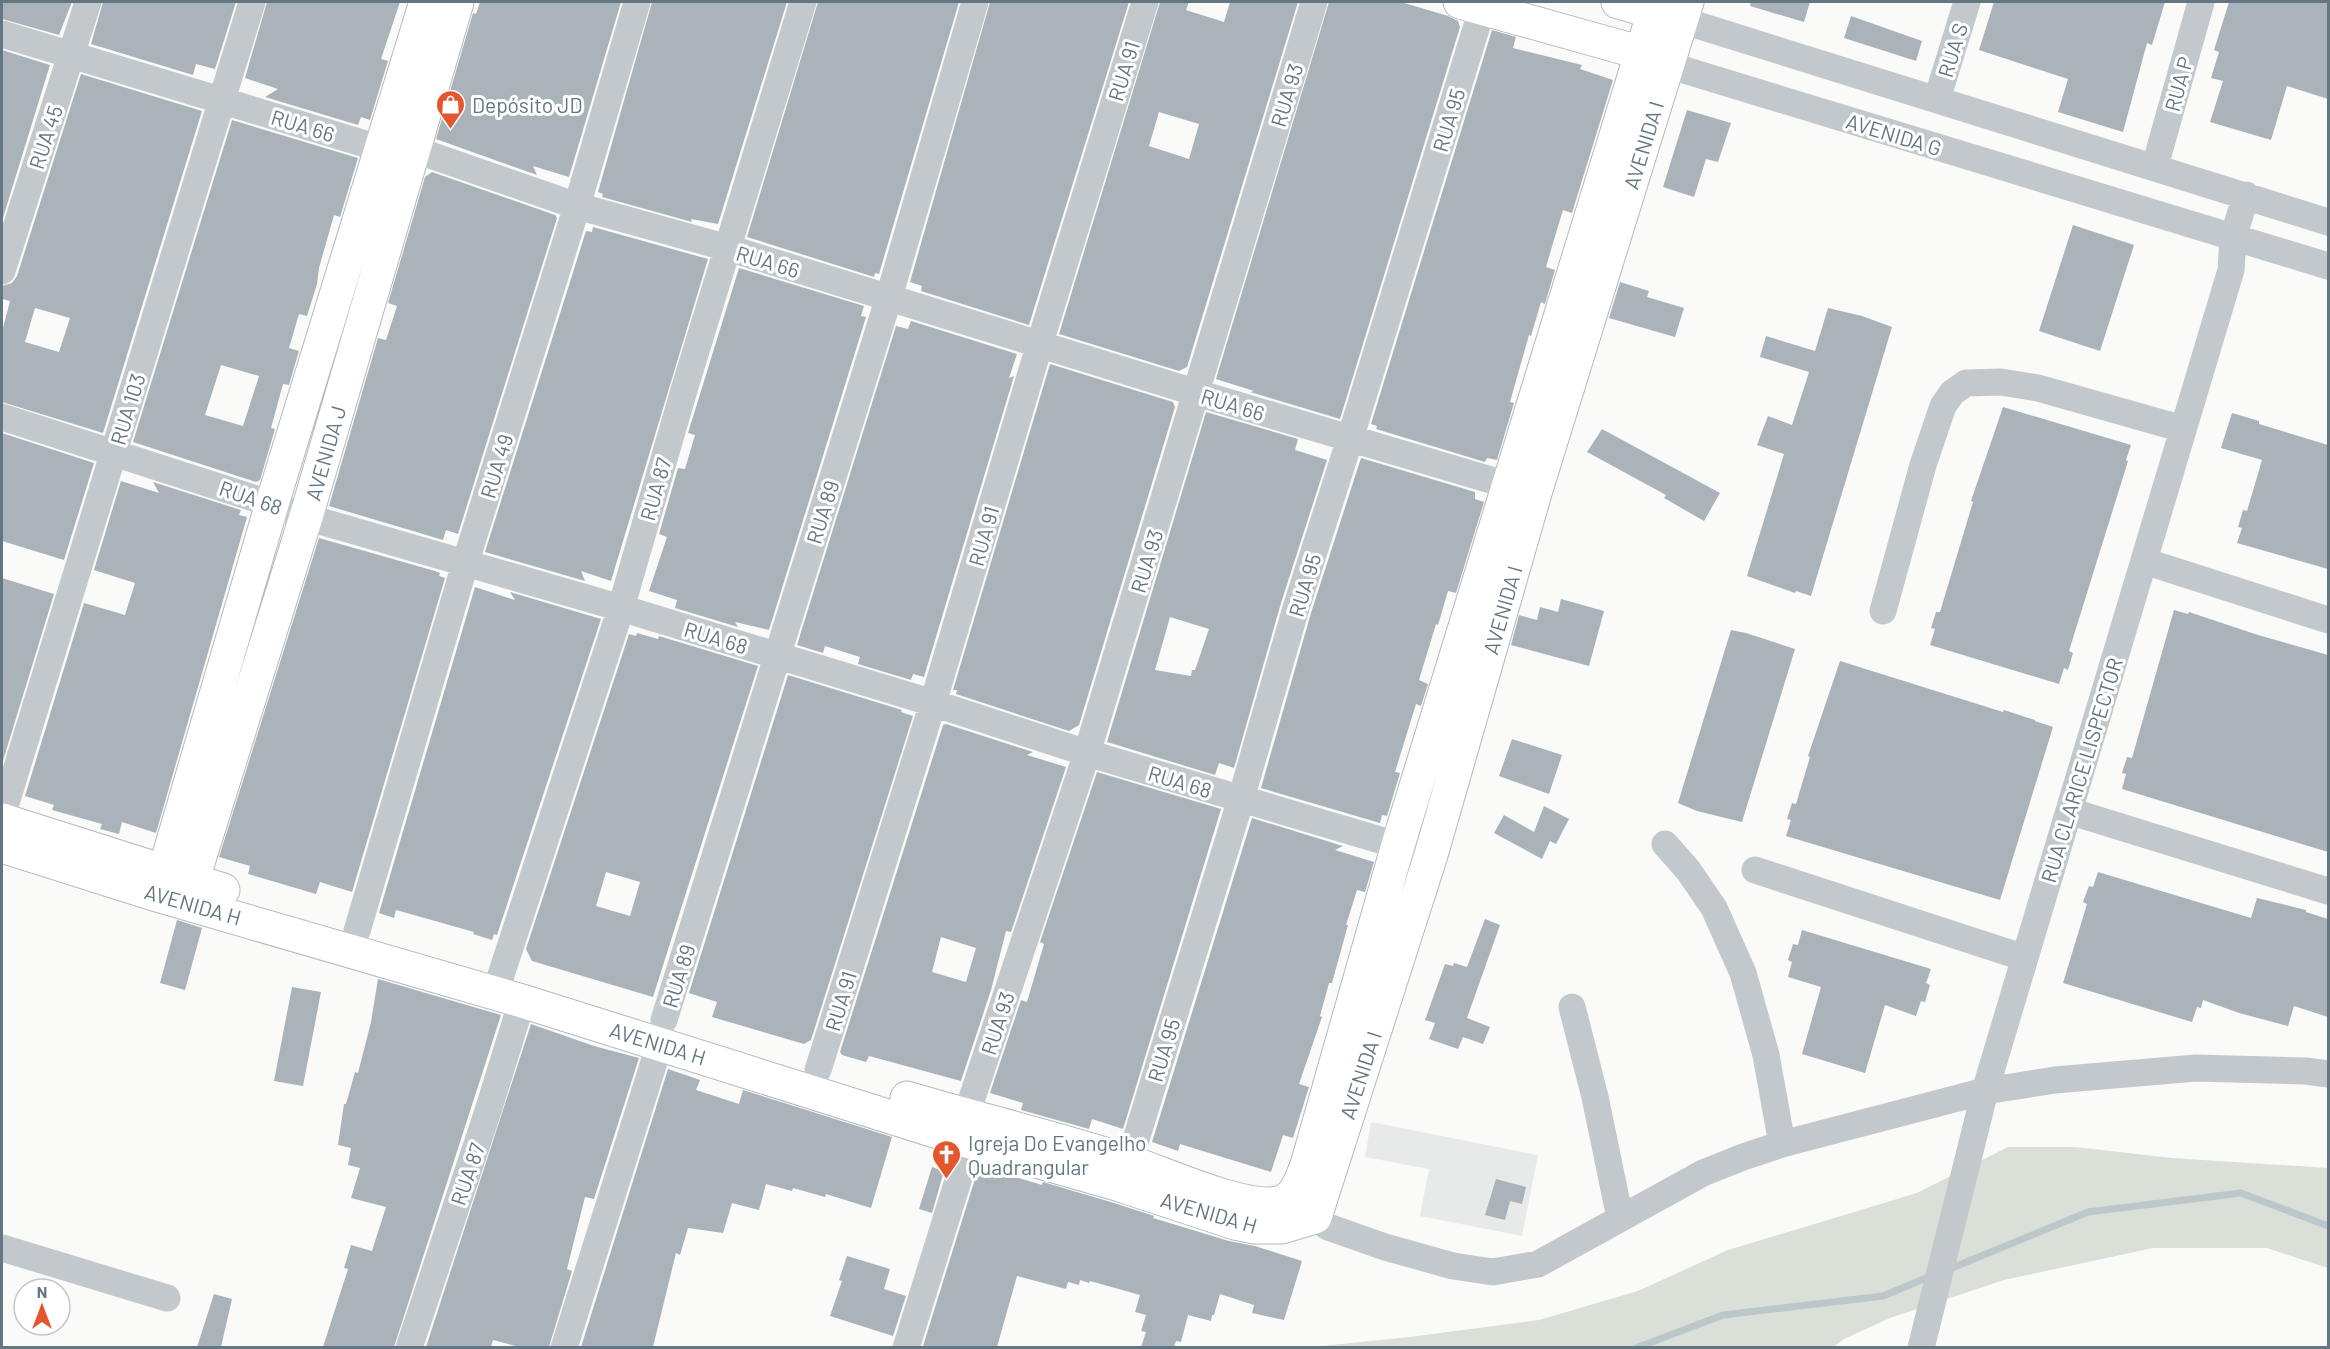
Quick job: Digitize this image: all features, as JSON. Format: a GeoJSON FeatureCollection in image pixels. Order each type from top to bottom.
{"type":"FeatureCollection","features":[{"type":"Feature","properties":{"kind":"street","name":"RUA 45"},"geometry":{"type":"LineString","coordinates":[[2,271],[88,2]]}},
{"type":"Feature","properties":{"kind":"street","name":"RUA 103"},"geometry":{"type":"LineString","coordinates":[[2,818],[252,2]]}},
{"type":"Feature","properties":{"kind":"street","name":"AVENIDA J"},"geometry":{"type":"LineString","coordinates":[[175,887],[306,517],[397,149],[426,2]]}},
{"type":"Feature","properties":{"kind":"street","name":"AVENIDA J"},"geometry":{"type":"LineString","coordinates":[[175,887],[272,504],[397,149],[457,2]]}},
{"type":"Feature","properties":{"kind":"street","name":"RUA 49"},"geometry":{"type":"LineString","coordinates":[[357,931],[465,564],[577,206],[636,2]]}},
{"type":"Feature","properties":{"kind":"street","name":"RUA 87"},"geometry":{"type":"LineString","coordinates":[[501,975],[621,608],[684,390],[803,2]]}},
{"type":"Feature","properties":{"kind":"street","name":"RUA 89"},"geometry":{"type":"LineString","coordinates":[[564,1347],[889,297],[975,2]]}},
{"type":"Feature","properties":{"kind":"street","name":"RUA 91"},"geometry":{"type":"LineString","coordinates":[[818,1070],[933,703],[1145,2]]}},
{"type":"Feature","properties":{"kind":"street","name":"RUA 93"},"geometry":{"type":"LineString","coordinates":[[906,1347],[968,1129],[1088,753],[1314,2]]}},
{"type":"Feature","properties":{"kind":"street"},"geometry":{"type":"LineString","coordinates":[[1618,2],[1670,9],[1937,99],[2328,222]]}},
{"type":"Feature","properties":{"kind":"street","name":"RUA S"},"geometry":{"type":"LineString","coordinates":[[1937,99],[1967,2]]}},
{"type":"Feature","properties":{"kind":"street","name":"RUA P"},"geometry":{"type":"LineString","coordinates":[[2155,166],[2201,2]]}},
{"type":"Feature","properties":{"kind":"street","name":"AVENIDA G"},"geometry":{"type":"LineString","coordinates":[[1471,5],[1655,59],[2328,266]]}},
{"type":"Feature","properties":{"kind":"street","name":"RUA 95"},"geometry":{"type":"LineString","coordinates":[[1129,1161],[1241,799],[1296,608],[1350,439],[1471,5]]}},
{"type":"Feature","properties":{"kind":"street","name":"AVENIDA I"},"geometry":{"type":"LineString","coordinates":[[1291,1195],[1307,1165],[1398,845],[1522,490],[1670,9]]}},
{"type":"Feature","properties":{"kind":"street","name":"RUA 66"},"geometry":{"type":"LineString","coordinates":[[2,34],[222,101],[397,149],[577,206],[728,248],[1197,393],[1522,490]]}},
{"type":"Feature","properties":{"kind":"street","name":"RUA CLARICE LISPECTOR"},"geometry":{"type":"LineString","coordinates":[[1924,1338],[1985,1091],[2231,270],[2234,238],[2246,195]]}},
{"type":"Feature","properties":{"kind":"street"},"geometry":{"type":"LineString","coordinates":[[1883,611],[1923,465],[1943,406],[1952,393],[1966,383],[2001,382],[2038,388],[2183,429]]}},
{"type":"Feature","properties":{"kind":"street","name":"RUA 68"},"geometry":{"type":"LineString","coordinates":[[2,417],[306,517],[621,608],[1088,753],[1431,855]]}},
{"type":"Feature","properties":{"kind":"street","name":"AVENIDA I"},"geometry":{"type":"LineString","coordinates":[[1315,1217],[1431,855],[1522,490]]}},
{"type":"Feature","properties":{"kind":"street"},"geometry":{"type":"LineString","coordinates":[[2144,561],[2328,620]]}},
{"type":"Feature","properties":{"kind":"street"},"geometry":{"type":"LineString","coordinates":[[2069,812],[2328,891]]}},
{"type":"Feature","properties":{"kind":"street","name":"AVENIDA H"},"geometry":{"type":"LineString","coordinates":[[2,818],[175,887],[522,1000],[818,1070],[1120,1185],[1243,1225],[1282,1227],[1315,1217]]}},
{"type":"Feature","properties":{"kind":"street"},"geometry":{"type":"LineString","coordinates":[[1665,844],[1688,870],[1714,908],[1743,973],[1766,1055],[1782,1144]]}},
{"type":"Feature","properties":{"kind":"street","name":"AVENIDA H"},"geometry":{"type":"LineString","coordinates":[[2,846],[357,931],[501,975],[662,1032],[968,1129],[1129,1161],[1191,1185],[1248,1201],[1272,1204],[1291,1195]]}},
{"type":"Feature","properties":{"kind":"street"},"geometry":{"type":"LineString","coordinates":[[1755,870],[2025,958]]}},
{"type":"Feature","properties":{"kind":"street","name":"RUA 87"},"geometry":{"type":"LineString","coordinates":[[409,1347],[487,1114],[522,1000]]}},
{"type":"Feature","properties":{"kind":"street"},"geometry":{"type":"LineString","coordinates":[[1572,1007],[1595,1097],[1620,1218]]}},
{"type":"Feature","properties":{"kind":"street"},"geometry":{"type":"LineString","coordinates":[[1291,1195],[1328,1227],[1385,1247],[1453,1266],[1493,1272],[1538,1264],[1703,1173],[1782,1144],[1985,1091],[2055,1080],[2196,1068],[2328,1074]]}},
{"type":"Feature","properties":{"kind":"street"},"geometry":{"type":"LineString","coordinates":[[2,1248],[167,1298]]}},
{"type":"Feature","properties":{"kind":"shaded area"},"geometry":{"type":"Polygon","coordinates":[[[1371,1122],[1538,1155],[1522,1236],[1420,1216],[1429,1169],[1365,1157],[1371,1122]]]}},
{"type":"Feature","properties":{"kind":"shaded area"},"geometry":{"type":"Polygon","coordinates":[[[2008,1147],[2075,1147],[2172,1158],[2328,1168],[2328,1268],[2267,1248],[2153,1248],[2004,1280],[1890,1318],[1844,1339],[1833,1347],[1302,1348],[1539,1320],[1638,1291],[1728,1250],[1917,1193],[2008,1147]]]}},
{"type":"Feature","properties":{"kind":"building"},"geometry":{"type":"Polygon","coordinates":[[[2,2],[72,2],[59,35],[2,19],[2,2]]]}},
{"type":"Feature","properties":{"kind":"building"},"geometry":{"type":"Polygon","coordinates":[[[103,2],[236,2],[215,69],[196,64],[193,75],[91,44],[103,2]]]}},
{"type":"Feature","properties":{"kind":"building"},"geometry":{"type":"Polygon","coordinates":[[[267,2],[400,2],[381,59],[388,61],[370,120],[361,117],[358,125],[265,97],[278,89],[245,78],[267,2]]]}},
{"type":"Feature","properties":{"kind":"building"},"geometry":{"type":"Polygon","coordinates":[[[480,2],[621,2],[569,177],[533,166],[537,175],[436,139],[473,13],[476,14],[480,2]]]}},
{"type":"Feature","properties":{"kind":"building"},"geometry":{"type":"Polygon","coordinates":[[[652,2],[787,2],[718,224],[691,219],[692,222],[602,197],[603,194],[598,192],[652,2]]]}},
{"type":"Feature","properties":{"kind":"building"},"geometry":{"type":"Polygon","coordinates":[[[818,2],[959,2],[879,274],[875,273],[874,277],[747,237],[818,2]]]}},
{"type":"Feature","properties":{"kind":"building"},"geometry":{"type":"Polygon","coordinates":[[[990,2],[1129,2],[1029,325],[921,291],[922,286],[910,282],[990,2]]]}},
{"type":"Feature","properties":{"kind":"building"},"geometry":{"type":"Polygon","coordinates":[[[1160,2],[1189,2],[1186,10],[1224,22],[1230,2],[1298,2],[1187,367],[1179,371],[1059,334],[1160,2]],[[1159,112],[1149,146],[1189,159],[1199,124],[1159,112]]]}},
{"type":"Feature","properties":{"kind":"building"},"geometry":{"type":"Polygon","coordinates":[[[1329,2],[1401,2],[1448,16],[1458,21],[1460,27],[1340,419],[1250,392],[1254,391],[1216,379],[1329,2]]]}},
{"type":"Feature","properties":{"kind":"building"},"geometry":{"type":"Polygon","coordinates":[[[1751,2],[1810,2],[1804,22],[1750,6],[1751,2]]]}},
{"type":"Feature","properties":{"kind":"building"},"geometry":{"type":"Polygon","coordinates":[[[1994,2],[2165,2],[2152,45],[2147,43],[2123,132],[2058,112],[2068,79],[1979,50],[1994,2]]]}},
{"type":"Feature","properties":{"kind":"building"},"geometry":{"type":"Polygon","coordinates":[[[2229,2],[2328,2],[2328,99],[2287,86],[2271,140],[2210,122],[2223,81],[2211,78],[2219,52],[2214,50],[2229,2]]]}},
{"type":"Feature","properties":{"kind":"building"},"geometry":{"type":"Polygon","coordinates":[[[1851,16],[1922,41],[1916,61],[1844,38],[1851,16]]]}},
{"type":"Feature","properties":{"kind":"building"},"geometry":{"type":"Polygon","coordinates":[[[1492,30],[1516,37],[1513,48],[1582,65],[1580,69],[1613,80],[1572,213],[1563,210],[1546,267],[1555,270],[1545,304],[1541,302],[1531,336],[1529,335],[1510,402],[1514,403],[1497,460],[1487,458],[1485,462],[1376,429],[1377,426],[1371,424],[1492,30]]]}},
{"type":"Feature","properties":{"kind":"building"},"geometry":{"type":"Polygon","coordinates":[[[2,50],[50,65],[2,221],[2,50]]]}},
{"type":"Feature","properties":{"kind":"building"},"geometry":{"type":"Polygon","coordinates":[[[81,74],[202,111],[103,433],[2,402],[2,332],[10,301],[2,299],[2,286],[12,283],[17,276],[81,74]],[[35,308],[25,342],[59,352],[70,318],[35,308]]]}},
{"type":"Feature","properties":{"kind":"building"},"geometry":{"type":"Polygon","coordinates":[[[1687,110],[1731,123],[1718,162],[1706,159],[1694,197],[1663,187],[1687,110]]]}},
{"type":"Feature","properties":{"kind":"building"},"geometry":{"type":"Polygon","coordinates":[[[232,120],[358,158],[340,217],[334,215],[307,316],[299,314],[289,348],[299,351],[289,385],[283,384],[271,428],[275,429],[260,480],[256,482],[133,442],[232,120]],[[221,365],[205,415],[243,426],[259,376],[221,365]]]}},
{"type":"Feature","properties":{"kind":"building"},"geometry":{"type":"Polygon","coordinates":[[[432,172],[555,215],[557,218],[458,534],[446,530],[443,540],[329,506],[378,338],[386,340],[397,306],[388,303],[425,177],[432,172]]]}},
{"type":"Feature","properties":{"kind":"building"},"geometry":{"type":"Polygon","coordinates":[[[2073,225],[2134,245],[2100,351],[2039,331],[2073,225]]]}},
{"type":"Feature","properties":{"kind":"building"},"geometry":{"type":"Polygon","coordinates":[[[593,227],[708,259],[611,581],[581,571],[585,581],[485,552],[586,231],[592,232],[593,227]]]}},
{"type":"Feature","properties":{"kind":"building"},"geometry":{"type":"Polygon","coordinates":[[[739,268],[864,306],[861,316],[866,317],[769,630],[735,622],[738,627],[675,608],[677,600],[649,591],[667,537],[659,534],[678,468],[685,469],[695,435],[688,433],[739,268]]]}},
{"type":"Feature","properties":{"kind":"building"},"geometry":{"type":"Polygon","coordinates":[[[1620,282],[1649,291],[1647,297],[1684,308],[1675,337],[1609,318],[1620,282]]]}},
{"type":"Feature","properties":{"kind":"building"},"geometry":{"type":"Polygon","coordinates":[[[1828,308],[1862,316],[1892,327],[1811,596],[1796,591],[1795,593],[1747,576],[1784,454],[1757,445],[1768,416],[1792,425],[1809,372],[1760,357],[1766,336],[1815,351],[1828,308]]]}},
{"type":"Feature","properties":{"kind":"building"},"geometry":{"type":"Polygon","coordinates":[[[911,321],[1017,354],[1009,378],[1014,376],[924,677],[913,674],[911,680],[858,664],[860,657],[825,646],[823,653],[797,645],[896,326],[908,329],[911,321]]]}},
{"type":"Feature","properties":{"kind":"building"},"geometry":{"type":"Polygon","coordinates":[[[1050,364],[1173,402],[1175,407],[1079,725],[1069,731],[956,694],[957,690],[953,690],[1050,364]]]}},
{"type":"Feature","properties":{"kind":"building"},"geometry":{"type":"Polygon","coordinates":[[[2003,407],[2131,445],[2069,651],[2073,653],[2068,670],[2064,668],[2059,684],[1930,645],[1935,629],[1931,628],[1936,612],[1940,612],[1973,502],[1971,501],[2003,407]]]}},
{"type":"Feature","properties":{"kind":"building"},"geometry":{"type":"Polygon","coordinates":[[[1206,412],[1298,439],[1295,450],[1327,460],[1281,603],[1234,768],[1219,763],[1215,775],[1107,742],[1206,412]],[[1170,617],[1155,670],[1191,676],[1209,629],[1170,617]]]}},
{"type":"Feature","properties":{"kind":"building"},"geometry":{"type":"Polygon","coordinates":[[[2232,413],[2259,421],[2259,424],[2328,445],[2328,569],[2237,543],[2242,528],[2238,527],[2243,510],[2247,511],[2262,460],[2221,448],[2232,413]]]}},
{"type":"Feature","properties":{"kind":"building"},"geometry":{"type":"Polygon","coordinates":[[[1602,429],[1720,493],[1704,521],[1664,498],[1666,495],[1587,452],[1602,429]]]}},
{"type":"Feature","properties":{"kind":"building"},"geometry":{"type":"Polygon","coordinates":[[[2,433],[94,463],[64,560],[2,541],[2,433]]]}},
{"type":"Feature","properties":{"kind":"building"},"geometry":{"type":"Polygon","coordinates":[[[1361,458],[1475,492],[1475,499],[1484,502],[1456,593],[1448,591],[1438,625],[1436,624],[1419,680],[1428,684],[1421,706],[1416,704],[1395,772],[1400,773],[1387,816],[1382,815],[1380,823],[1261,788],[1311,613],[1361,458]]]}},
{"type":"Feature","properties":{"kind":"building"},"geometry":{"type":"Polygon","coordinates":[[[121,481],[159,493],[153,482],[241,510],[239,515],[247,517],[156,833],[122,822],[119,834],[100,829],[102,824],[52,810],[54,805],[25,796],[84,603],[125,615],[135,583],[94,570],[121,481]]]}},
{"type":"Feature","properties":{"kind":"building"},"geometry":{"type":"Polygon","coordinates":[[[319,538],[435,571],[440,573],[439,576],[445,578],[352,892],[320,882],[316,894],[248,874],[250,866],[219,857],[319,538]]]}},
{"type":"Feature","properties":{"kind":"building"},"geometry":{"type":"Polygon","coordinates":[[[2,578],[54,594],[2,764],[2,578]]]}},
{"type":"Feature","properties":{"kind":"building"},"geometry":{"type":"Polygon","coordinates":[[[475,587],[515,600],[510,592],[601,619],[497,935],[494,934],[492,940],[473,934],[474,932],[396,910],[394,918],[379,913],[475,587]]]}},
{"type":"Feature","properties":{"kind":"building"},"geometry":{"type":"Polygon","coordinates":[[[1561,599],[1604,611],[1589,666],[1511,645],[1519,615],[1537,620],[1540,607],[1558,612],[1561,599]]]}},
{"type":"Feature","properties":{"kind":"building"},"geometry":{"type":"Polygon","coordinates":[[[2174,610],[2188,614],[2189,612],[2328,655],[2328,852],[2122,789],[2126,774],[2122,773],[2127,757],[2132,758],[2174,610]]]}},
{"type":"Feature","properties":{"kind":"building"},"geometry":{"type":"Polygon","coordinates":[[[1731,630],[1795,649],[1742,822],[1697,811],[1678,803],[1731,630]]]}},
{"type":"Feature","properties":{"kind":"building"},"geometry":{"type":"Polygon","coordinates":[[[637,633],[658,639],[659,636],[758,666],[653,997],[532,961],[526,949],[629,634],[636,636],[637,633]],[[606,872],[596,906],[630,916],[640,882],[606,872]]]}},
{"type":"Feature","properties":{"kind":"building"},"geometry":{"type":"Polygon","coordinates":[[[1840,661],[2053,727],[2000,900],[1786,836],[1791,820],[1787,819],[1792,803],[1796,804],[1810,757],[1808,756],[1840,661]]]}},
{"type":"Feature","properties":{"kind":"building"},"geometry":{"type":"Polygon","coordinates":[[[788,675],[902,710],[901,712],[913,716],[811,1040],[804,1044],[712,1017],[717,1002],[689,993],[788,675]]]}},
{"type":"Feature","properties":{"kind":"building"},"geometry":{"type":"Polygon","coordinates":[[[946,724],[1033,752],[1027,755],[1066,767],[1011,932],[1006,931],[991,990],[961,1081],[869,1056],[866,1062],[842,1055],[840,1052],[943,725],[946,724]],[[941,937],[932,972],[966,982],[976,948],[941,937]]]}},
{"type":"Feature","properties":{"kind":"building"},"geometry":{"type":"Polygon","coordinates":[[[1512,739],[1562,755],[1549,794],[1499,776],[1512,739]]]}},
{"type":"Feature","properties":{"kind":"building"},"geometry":{"type":"Polygon","coordinates":[[[1097,772],[1221,809],[1123,1129],[1092,1119],[1089,1129],[1021,1110],[1023,1103],[990,1093],[1021,1000],[1027,1002],[1044,944],[1040,942],[1097,772]]]}},
{"type":"Feature","properties":{"kind":"building"},"geometry":{"type":"Polygon","coordinates":[[[1544,806],[1569,819],[1556,844],[1550,841],[1542,859],[1494,833],[1504,815],[1534,832],[1544,806]]]}},
{"type":"Feature","properties":{"kind":"building"},"geometry":{"type":"Polygon","coordinates":[[[1252,818],[1343,846],[1335,850],[1374,862],[1365,892],[1357,890],[1332,983],[1329,983],[1320,1016],[1322,1017],[1299,1084],[1309,1087],[1293,1138],[1283,1135],[1271,1172],[1180,1144],[1178,1151],[1152,1142],[1252,818]]]}},
{"type":"Feature","properties":{"kind":"building"},"geometry":{"type":"Polygon","coordinates":[[[2098,872],[2251,918],[2257,898],[2306,910],[2306,912],[2328,919],[2328,1017],[2294,1006],[2288,1026],[2239,1013],[2203,1000],[2201,1008],[2197,1007],[2192,1022],[2063,983],[2087,904],[2083,902],[2089,886],[2093,887],[2098,872]]]}},
{"type":"Feature","properties":{"kind":"building"},"geometry":{"type":"Polygon","coordinates":[[[1485,919],[1500,925],[1467,1018],[1490,1027],[1483,1044],[1463,1037],[1458,1049],[1429,1039],[1435,1023],[1425,1020],[1445,964],[1453,966],[1454,963],[1467,967],[1485,919]]]}},
{"type":"Feature","properties":{"kind":"building"},"geometry":{"type":"Polygon","coordinates":[[[177,920],[202,928],[185,990],[160,983],[177,920]]]}},
{"type":"Feature","properties":{"kind":"building"},"geometry":{"type":"Polygon","coordinates":[[[1802,930],[1931,969],[1926,983],[1930,985],[1925,1002],[1921,1001],[1916,1016],[1885,1005],[1865,1073],[1802,1054],[1821,987],[1788,977],[1792,962],[1788,960],[1793,944],[1798,945],[1802,930]]]}},
{"type":"Feature","properties":{"kind":"building"},"geometry":{"type":"Polygon","coordinates":[[[378,979],[501,1015],[394,1347],[323,1347],[348,1269],[344,1268],[351,1245],[372,1251],[386,1207],[351,1198],[360,1168],[348,1165],[351,1148],[338,1145],[344,1104],[346,1104],[355,1072],[358,1073],[371,1022],[378,979]]]}},
{"type":"Feature","properties":{"kind":"building"},"geometry":{"type":"Polygon","coordinates":[[[292,987],[321,992],[303,1086],[274,1081],[292,987]]]}},
{"type":"Feature","properties":{"kind":"building"},"geometry":{"type":"Polygon","coordinates":[[[531,1024],[594,1046],[639,1058],[594,1199],[585,1197],[567,1269],[572,1271],[549,1347],[519,1347],[493,1340],[491,1347],[426,1347],[531,1024]]]}},
{"type":"Feature","properties":{"kind":"building"},"geometry":{"type":"Polygon","coordinates":[[[668,1069],[700,1080],[696,1090],[739,1104],[743,1090],[892,1137],[871,1208],[826,1194],[825,1197],[793,1188],[792,1191],[766,1184],[759,1210],[732,1203],[723,1233],[688,1228],[680,1255],[676,1253],[653,1347],[581,1347],[668,1069]]]}},
{"type":"Feature","properties":{"kind":"building"},"geometry":{"type":"Polygon","coordinates":[[[979,1166],[1042,1185],[1043,1182],[1154,1216],[1153,1218],[1302,1261],[1284,1320],[1252,1313],[1254,1305],[1220,1294],[1211,1321],[1188,1315],[1181,1342],[1176,1341],[1174,1347],[1141,1347],[1146,1332],[1141,1331],[1146,1315],[1135,1312],[1140,1295],[1090,1281],[1089,1283],[1080,1280],[1079,1285],[1068,1282],[1066,1289],[1017,1276],[997,1347],[923,1346],[979,1166]]]}},
{"type":"Feature","properties":{"kind":"building"},"geometry":{"type":"Polygon","coordinates":[[[932,1167],[944,1171],[932,1213],[919,1209],[932,1167]]]}},
{"type":"Feature","properties":{"kind":"building"},"geometry":{"type":"Polygon","coordinates":[[[1496,1179],[1526,1187],[1522,1204],[1510,1201],[1505,1220],[1485,1215],[1496,1179]]]}},
{"type":"Feature","properties":{"kind":"building"},"geometry":{"type":"Polygon","coordinates":[[[847,1256],[890,1269],[884,1289],[906,1296],[893,1336],[830,1316],[842,1281],[839,1280],[847,1256]]]}},
{"type":"Feature","properties":{"kind":"building"},"geometry":{"type":"Polygon","coordinates":[[[214,1294],[232,1299],[221,1347],[197,1347],[214,1294]]]}},
{"type":"Feature","properties":{"kind":"waterway"},"geometry":{"type":"LineString","coordinates":[[1947,1270],[2088,1212],[2241,1193],[2328,1226]]}},
{"type":"Feature","properties":{"kind":"waterway"},"geometry":{"type":"LineString","coordinates":[[1636,1348],[1723,1315],[1883,1296],[1931,1276]]}},
{"type":"Feature","properties":{"kind":"place","name":"Depósito JD"},"geometry":{"type":"Point","coordinates":[451,130]}},
{"type":"Feature","properties":{"kind":"place","name":"Igreja Do Evangelho Quadrangular"},"geometry":{"type":"Point","coordinates":[947,1180]}}]}
